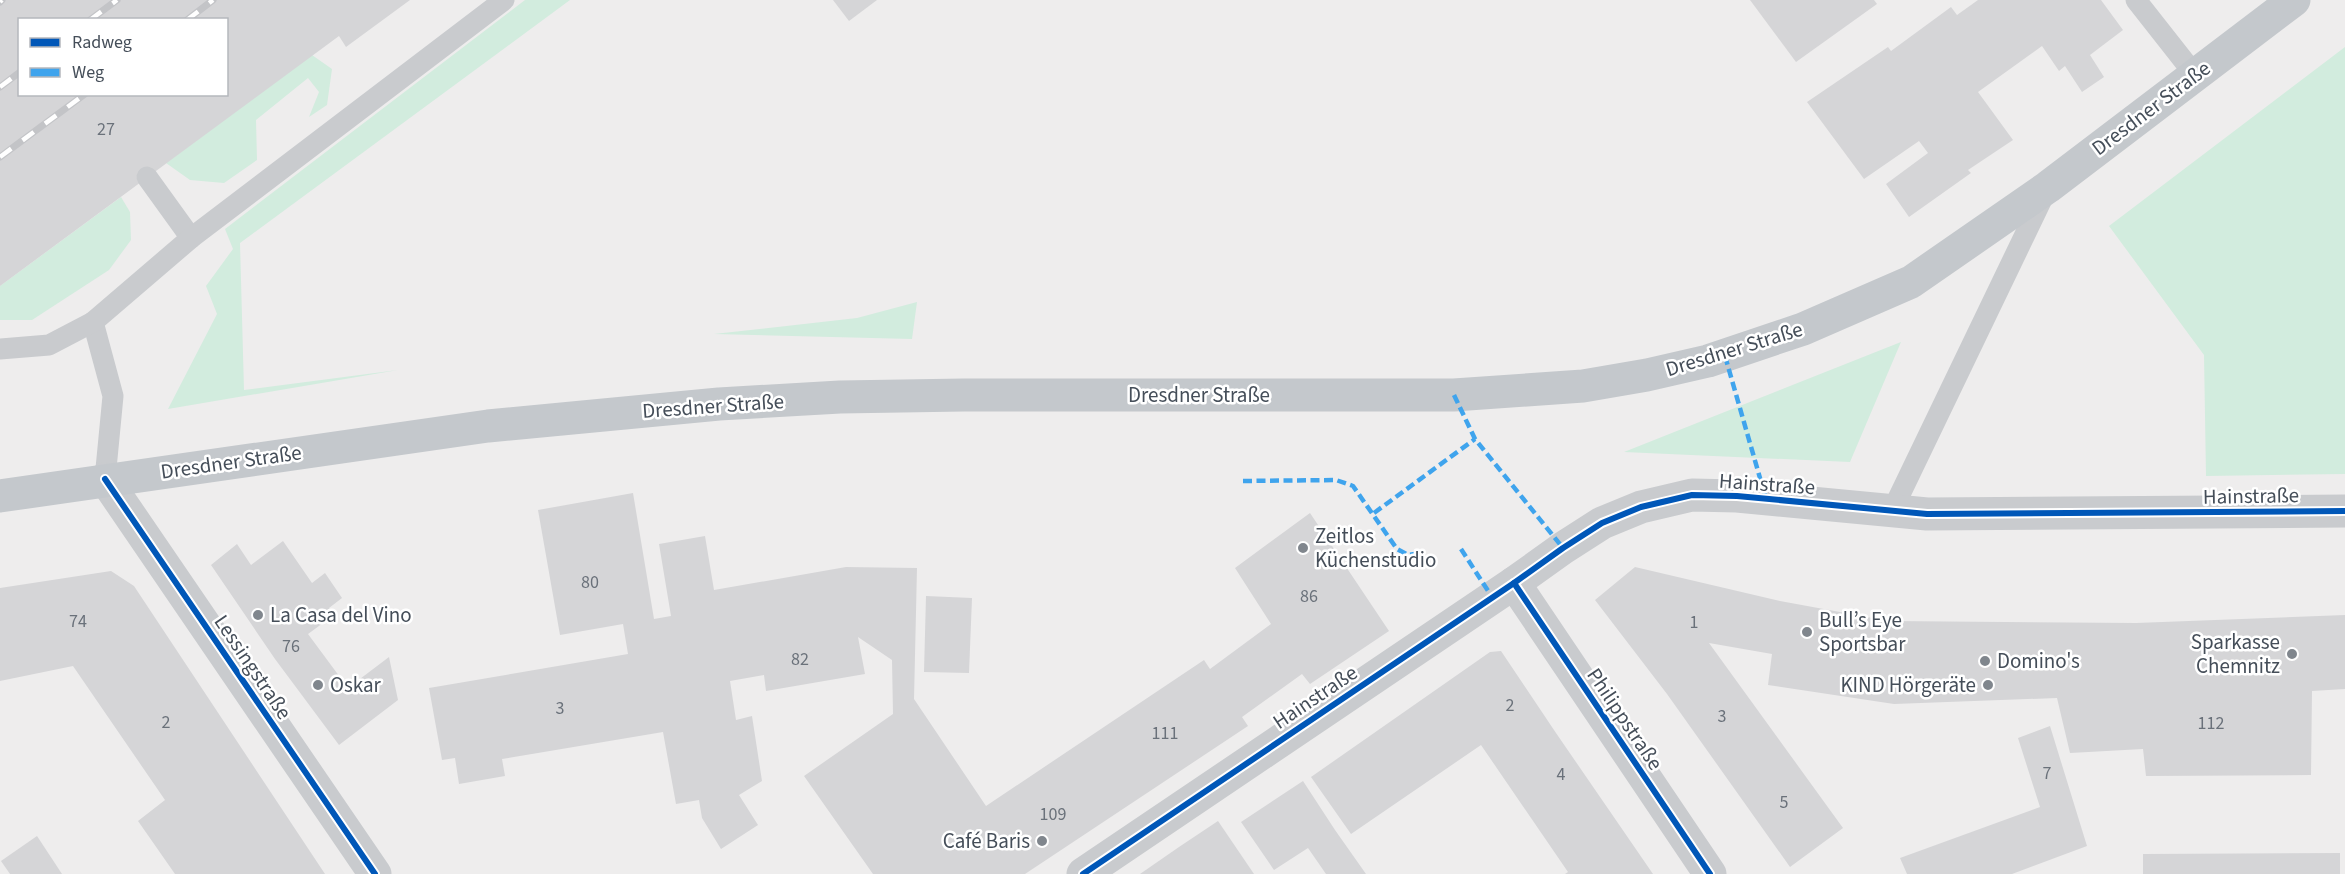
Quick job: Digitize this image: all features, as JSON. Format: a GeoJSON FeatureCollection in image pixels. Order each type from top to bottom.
{"type":"FeatureCollection","features":[{"type":"Feature","properties":{"kind":"main road","name":"Dresdner Straße"},"geometry":{"type":"LineString","coordinates":[[0,495],[488,426],[718,404],[840,397],[964,395],[1454,395],[1583,386],[1708,362],[1803,329],[1911,282],[2048,187],[2294,0]]}},
{"type":"Feature","properties":{"kind":"street","name":"Lessingstraße"},"geometry":{"type":"LineString","coordinates":[[105,479],[375,874]]}},
{"type":"Feature","properties":{"kind":"street","name":"Hainstraße"},"geometry":{"type":"LineString","coordinates":[[1083,874],[1563,548],[1602,524],[1664,500],[1692,495],[1737,496],[1927,514],[2345,511]]}},
{"type":"Feature","properties":{"kind":"street","name":"Philippstraße"},"geometry":{"type":"LineString","coordinates":[[1514,583],[1710,874]]}},
{"type":"Feature","properties":{"kind":"lane"},"geometry":{"type":"LineString","coordinates":[[0,349],[49,345],[93,322],[191,238],[504,0]]}},
{"type":"Feature","properties":{"kind":"lane"},"geometry":{"type":"LineString","coordinates":[[2136,0],[2195,75]]}},
{"type":"Feature","properties":{"kind":"lane"},"geometry":{"type":"LineString","coordinates":[[147,177],[191,238]]}},
{"type":"Feature","properties":{"kind":"lane"},"geometry":{"type":"LineString","coordinates":[[1892,511],[2048,187]]}},
{"type":"Feature","properties":{"kind":"lane"},"geometry":{"type":"LineString","coordinates":[[93,322],[114,396],[105,479]]}},
{"type":"Feature","properties":{"kind":"green space"},"geometry":{"type":"Polygon","coordinates":[[[525,0],[570,0],[240,243],[244,390],[398,370],[168,409],[217,314],[206,286],[233,249],[225,229],[525,0]]]}},
{"type":"Feature","properties":{"kind":"green space"},"geometry":{"type":"Polygon","coordinates":[[[2345,47],[2345,474],[2206,476],[2204,355],[2109,226],[2345,47]]]}},
{"type":"Feature","properties":{"kind":"green space"},"geometry":{"type":"Polygon","coordinates":[[[312,55],[332,69],[327,105],[309,117],[319,92],[308,78],[256,120],[257,160],[224,183],[190,180],[166,163],[312,55]]]}},
{"type":"Feature","properties":{"kind":"green space"},"geometry":{"type":"Polygon","coordinates":[[[121,197],[130,212],[131,240],[109,270],[32,320],[0,320],[0,286],[121,197]]]}},
{"type":"Feature","properties":{"kind":"green space"},"geometry":{"type":"Polygon","coordinates":[[[917,302],[912,339],[714,334],[857,318],[917,302]]]}},
{"type":"Feature","properties":{"kind":"green space"},"geometry":{"type":"Polygon","coordinates":[[[1901,342],[1850,462],[1624,452],[1901,342]]]}},
{"type":"Feature","properties":{"kind":"building"},"geometry":{"type":"Polygon","coordinates":[[[0,0],[410,0],[346,47],[339,36],[0,286],[0,0]]]}},
{"type":"Feature","properties":{"kind":"building"},"geometry":{"type":"Polygon","coordinates":[[[833,0],[877,0],[849,21],[833,0]]]}},
{"type":"Feature","properties":{"kind":"building"},"geometry":{"type":"Polygon","coordinates":[[[1750,0],[1874,0],[1877,4],[1796,62],[1750,0]]]}},
{"type":"Feature","properties":{"kind":"building"},"geometry":{"type":"Polygon","coordinates":[[[1978,0],[2101,0],[2123,30],[2090,55],[2104,77],[2082,92],[2065,66],[2059,71],[2042,46],[1978,92],[2013,140],[1968,170],[1971,173],[1909,217],[1886,184],[1928,153],[1919,141],[1864,179],[1807,102],[1888,47],[1891,51],[1951,7],[1957,15],[1978,0]]]}},
{"type":"Feature","properties":{"kind":"building"},"geometry":{"type":"Polygon","coordinates":[[[633,493],[654,619],[671,616],[659,544],[705,536],[714,590],[846,567],[917,568],[914,699],[986,806],[1204,660],[1210,669],[1271,624],[1235,568],[1310,513],[1389,631],[1310,684],[1302,674],[1242,717],[1248,726],[1025,874],[873,874],[804,776],[893,714],[892,660],[858,637],[865,674],[766,691],[764,675],[730,681],[736,720],[752,716],[762,781],[739,795],[758,825],[721,849],[702,818],[699,800],[676,804],[663,732],[502,759],[505,776],[459,784],[455,758],[442,760],[429,688],[628,654],[623,624],[560,635],[538,510],[633,493]]]}},
{"type":"Feature","properties":{"kind":"building"},"geometry":{"type":"Polygon","coordinates":[[[283,541],[312,583],[325,573],[342,598],[329,608],[334,615],[308,634],[348,688],[389,657],[398,700],[339,745],[275,659],[211,565],[237,544],[251,565],[283,541]]]}},
{"type":"Feature","properties":{"kind":"building"},"geometry":{"type":"Polygon","coordinates":[[[1635,567],[1780,601],[1889,621],[2136,623],[2345,615],[2345,689],[2312,691],[2311,775],[2146,776],[2143,749],[2070,753],[2057,698],[1894,704],[1768,685],[1772,654],[1709,643],[1843,828],[1790,867],[1667,694],[1595,600],[1635,567]]]}},
{"type":"Feature","properties":{"kind":"building"},"geometry":{"type":"Polygon","coordinates":[[[111,571],[134,586],[325,874],[175,874],[138,821],[165,800],[73,666],[0,681],[0,588],[111,571]]]}},
{"type":"Feature","properties":{"kind":"building"},"geometry":{"type":"Polygon","coordinates":[[[926,596],[972,598],[969,673],[924,672],[926,596]]]}},
{"type":"Feature","properties":{"kind":"building"},"geometry":{"type":"Polygon","coordinates":[[[1501,651],[1653,874],[1565,874],[1568,872],[1481,745],[1351,834],[1311,777],[1490,652],[1501,651]]]}},
{"type":"Feature","properties":{"kind":"building"},"geometry":{"type":"Polygon","coordinates":[[[2050,726],[2087,846],[2012,874],[1907,874],[1900,858],[2040,807],[2018,738],[2050,726]]]}},
{"type":"Feature","properties":{"kind":"building"},"geometry":{"type":"Polygon","coordinates":[[[1303,781],[1366,874],[1326,874],[1308,848],[1274,870],[1241,822],[1303,781]]]}},
{"type":"Feature","properties":{"kind":"building"},"geometry":{"type":"Polygon","coordinates":[[[1218,821],[1254,874],[1140,874],[1179,847],[1218,821]]]}},
{"type":"Feature","properties":{"kind":"building"},"geometry":{"type":"Polygon","coordinates":[[[37,836],[62,874],[10,874],[1,861],[37,836]]]}},
{"type":"Feature","properties":{"kind":"building"},"geometry":{"type":"Polygon","coordinates":[[[2340,853],[2340,874],[2143,874],[2143,854],[2340,853]]]}},
{"type":"Feature","properties":{"kind":"railway"},"geometry":{"type":"LineString","coordinates":[[93,18],[117,0]]}},
{"type":"Feature","properties":{"kind":"railway"},"geometry":{"type":"LineString","coordinates":[[190,18],[213,0]]}},
{"type":"Feature","properties":{"kind":"railway"},"geometry":{"type":"LineString","coordinates":[[0,87],[18,74]]}},
{"type":"Feature","properties":{"kind":"railway"},"geometry":{"type":"LineString","coordinates":[[0,157],[82,96]]}},
{"type":"Feature","properties":{"kind":"marked path"},"geometry":{"type":"LineString","coordinates":[[1725,356],[1766,499]]}},
{"type":"Feature","properties":{"kind":"marked path"},"geometry":{"type":"LineString","coordinates":[[1454,395],[1475,439],[1563,548]]}},
{"type":"Feature","properties":{"kind":"marked path"},"geometry":{"type":"LineString","coordinates":[[1374,513],[1475,439]]}},
{"type":"Feature","properties":{"kind":"marked path"},"geometry":{"type":"LineString","coordinates":[[1243,481],[1336,480],[1353,486],[1397,549],[1408,555],[1420,553]]}},
{"type":"Feature","properties":{"kind":"marked path"},"geometry":{"type":"LineString","coordinates":[[1461,549],[1492,597]]}},
{"type":"Feature","properties":{"kind":"cycle path"},"geometry":{"type":"LineString","coordinates":[[105,479],[375,874]]}},
{"type":"Feature","properties":{"kind":"cycle path"},"geometry":{"type":"LineString","coordinates":[[1083,874],[1563,548],[1602,523],[1641,507],[1692,495],[1737,496],[1927,514],[2345,511]]}},
{"type":"Feature","properties":{"kind":"cycle path"},"geometry":{"type":"LineString","coordinates":[[1514,583],[1710,874]]}},
{"type":"Feature","properties":{"kind":"place","name":"Zeitlos Küchenstudio"},"geometry":{"type":"Point","coordinates":[1303,548]}},
{"type":"Feature","properties":{"kind":"place","name":"La Casa del Vino"},"geometry":{"type":"Point","coordinates":[258,615]}},
{"type":"Feature","properties":{"kind":"place","name":"Bull’s Eye Sportsbar"},"geometry":{"type":"Point","coordinates":[1807,632]}},
{"type":"Feature","properties":{"kind":"place","name":"Sparkasse Chemnitz"},"geometry":{"type":"Point","coordinates":[2292,654]}},
{"type":"Feature","properties":{"kind":"place","name":"Domino's"},"geometry":{"type":"Point","coordinates":[1985,661]}},
{"type":"Feature","properties":{"kind":"place","name":"Oskar"},"geometry":{"type":"Point","coordinates":[318,685]}},
{"type":"Feature","properties":{"kind":"place","name":"KIND Hörgeräte"},"geometry":{"type":"Point","coordinates":[1988,685]}},
{"type":"Feature","properties":{"kind":"place","name":"Café Baris"},"geometry":{"type":"Point","coordinates":[1042,841]}}]}
